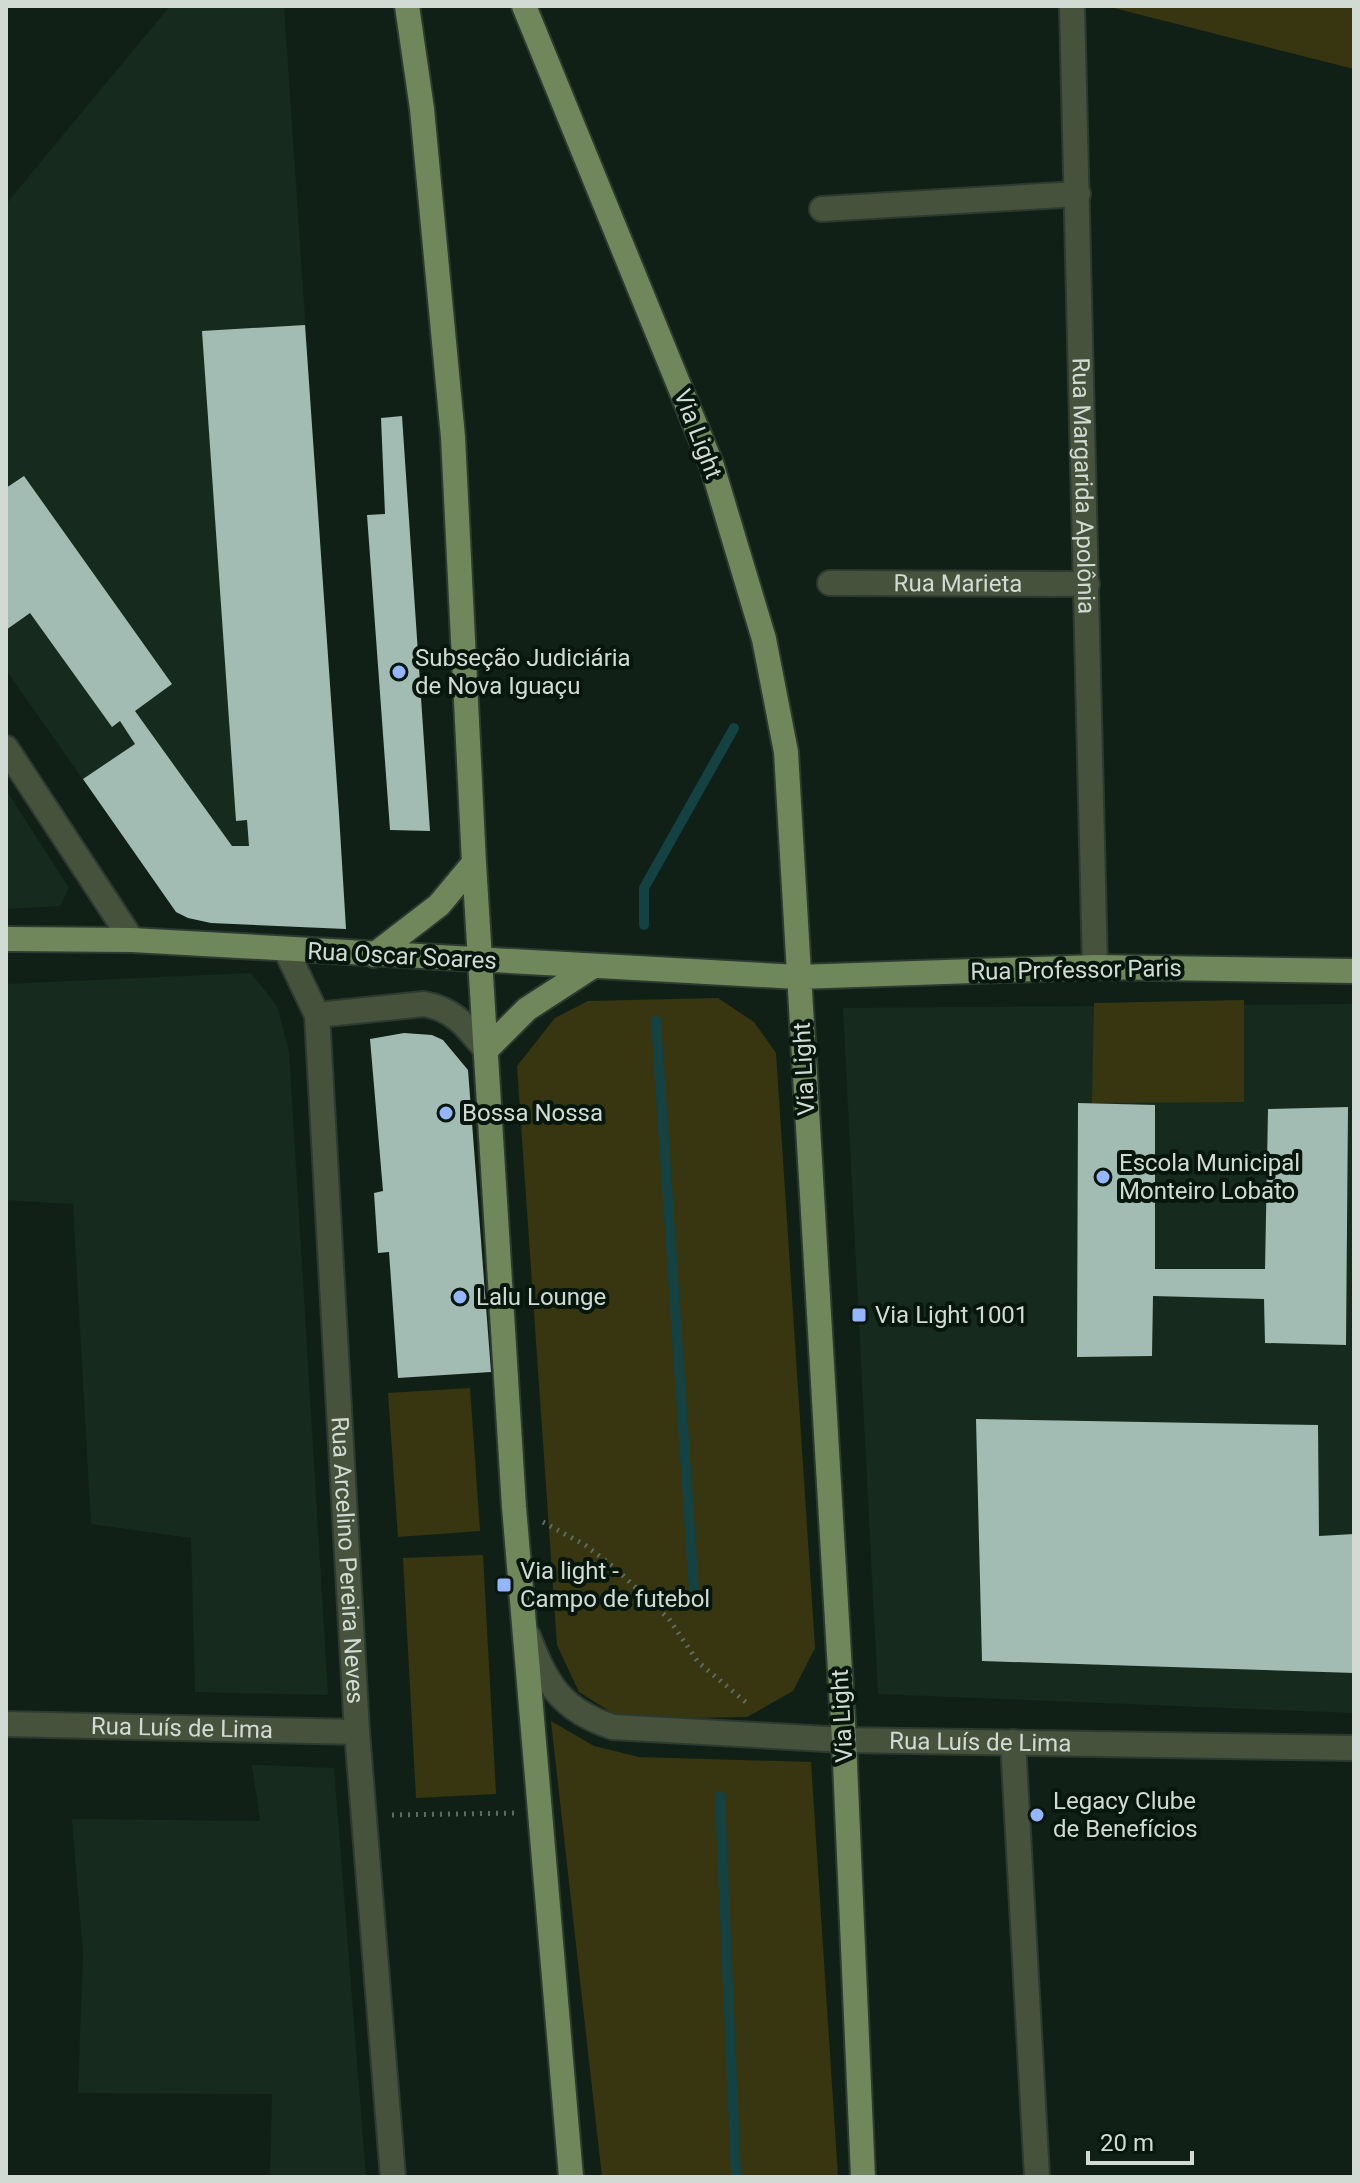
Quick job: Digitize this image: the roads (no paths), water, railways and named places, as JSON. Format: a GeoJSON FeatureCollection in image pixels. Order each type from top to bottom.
{"type":"FeatureCollection","features":[{"type":"Feature","properties":{"kind":"main road"},"geometry":{"type":"LineString","coordinates":[[407,6],[422,109],[453,437],[474,863],[514,1507],[571,2177]]}},
{"type":"Feature","properties":{"kind":"main road","name":"Via Light"},"geometry":{"type":"LineString","coordinates":[[524,6],[712,466],[767,652],[786,752],[844,1740],[863,2177]]}},
{"type":"Feature","properties":{"kind":"main road"},"geometry":{"type":"LineString","coordinates":[[374,955],[431,912],[474,863]]}},
{"type":"Feature","properties":{"kind":"main road","name":"Rua Oscar Soares"},"geometry":{"type":"LineString","coordinates":[[6,939],[132,940],[798,977]]}},
{"type":"Feature","properties":{"kind":"main road"},"geometry":{"type":"LineString","coordinates":[[486,1050],[527,1009],[592,967]]}},
{"type":"Feature","properties":{"kind":"main road","name":"Rua Professor Paris"},"geometry":{"type":"LineString","coordinates":[[798,977],[1095,967],[1354,971]]}},
{"type":"Feature","properties":{"kind":"street","name":"Rua Margarida Apolônia"},"geometry":{"type":"LineString","coordinates":[[1072,6],[1095,967]]}},
{"type":"Feature","properties":{"kind":"street"},"geometry":{"type":"LineString","coordinates":[[822,209],[1078,194]]}},
{"type":"Feature","properties":{"kind":"street","name":"Rua Marieta"},"geometry":{"type":"LineString","coordinates":[[830,583],[1087,584]]}},
{"type":"Feature","properties":{"kind":"street"},"geometry":{"type":"LineString","coordinates":[[6,748],[132,940]]}},
{"type":"Feature","properties":{"kind":"street","name":"Rua Arcelino Pereira Neves"},"geometry":{"type":"LineString","coordinates":[[286,950],[317,1015],[357,1732],[393,2177]]}},
{"type":"Feature","properties":{"kind":"street"},"geometry":{"type":"LineString","coordinates":[[317,1015],[424,1004],[440,1007],[459,1019],[486,1050]]}},
{"type":"Feature","properties":{"kind":"street","name":"Rua Luís de Lima"},"geometry":{"type":"LineString","coordinates":[[522,1619],[548,1682],[563,1701],[589,1719],[643,1731],[844,1740],[1354,1748]]}},
{"type":"Feature","properties":{"kind":"street","name":"Rua Luís de Lima"},"geometry":{"type":"LineString","coordinates":[[6,1724],[357,1732]]}},
{"type":"Feature","properties":{"kind":"street"},"geometry":{"type":"LineString","coordinates":[[1013,1742],[1037,2177]]}},
{"type":"Feature","properties":{"kind":"waterway"},"geometry":{"type":"LineString","coordinates":[[644,925],[644,888],[734,728]]}},
{"type":"Feature","properties":{"kind":"waterway"},"geometry":{"type":"LineString","coordinates":[[656,1021],[694,1591]]}},
{"type":"Feature","properties":{"kind":"waterway"},"geometry":{"type":"LineString","coordinates":[[720,1796],[736,2177]]}},
{"type":"Feature","properties":{"kind":"place","name":"Subseção Judiciária de Nova Iguaçu"},"geometry":{"type":"Point","coordinates":[399,672]}},
{"type":"Feature","properties":{"kind":"place","name":"Bossa Nossa"},"geometry":{"type":"Point","coordinates":[446,1113]}},
{"type":"Feature","properties":{"kind":"place","name":"Escola Municipal Monteiro Lobato"},"geometry":{"type":"Point","coordinates":[1103,1177]}},
{"type":"Feature","properties":{"kind":"place","name":"Lalu Lounge"},"geometry":{"type":"Point","coordinates":[460,1297]}},
{"type":"Feature","properties":{"kind":"place","name":"Via Light 1001"},"geometry":{"type":"Point","coordinates":[859,1315]}},
{"type":"Feature","properties":{"kind":"place","name":"Via light - Campo de futebol"},"geometry":{"type":"Point","coordinates":[504,1585]}},
{"type":"Feature","properties":{"kind":"place","name":"Legacy Clube de Benefícios"},"geometry":{"type":"Point","coordinates":[1037,1815]}}]}
